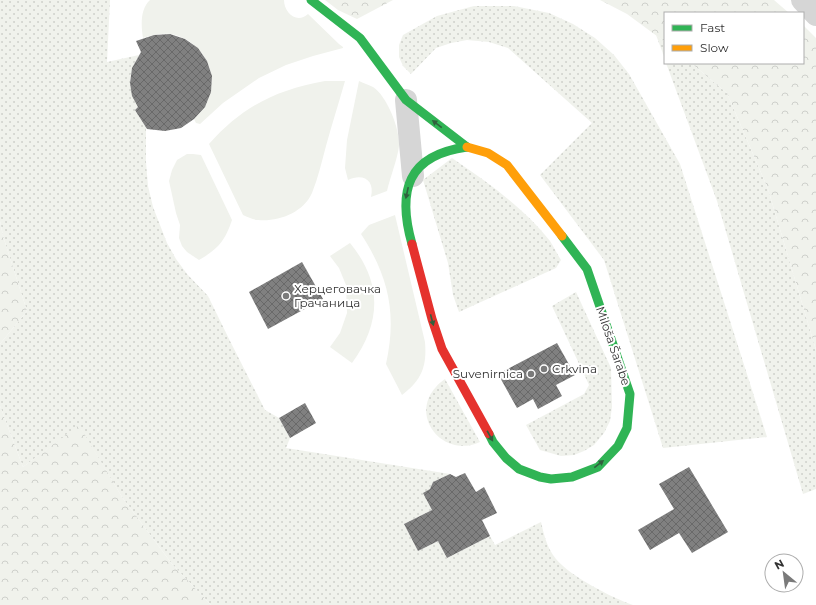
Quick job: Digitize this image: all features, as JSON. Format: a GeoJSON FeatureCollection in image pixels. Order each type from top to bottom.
{"type":"FeatureCollection","features":[{"type":"Feature","properties":{"kind":"street"},"geometry":{"type":"LineString","coordinates":[[311,0],[360,38],[406,100],[467,147]]}},
{"type":"Feature","properties":{"kind":"street"},"geometry":{"type":"LineString","coordinates":[[802,0],[816,15]]}},
{"type":"Feature","properties":{"kind":"street"},"geometry":{"type":"LineString","coordinates":[[406,100],[413,176]]}},
{"type":"Feature","properties":{"kind":"street","name":"Miloša Šarabe"},"geometry":{"type":"LineString","coordinates":[[453,148],[476,148],[493,154],[508,165],[586,269],[630,394],[627,428],[618,446],[598,467],[572,478],[551,479],[540,477],[519,469],[506,458],[493,442],[442,349],[437,336],[407,222],[405,202],[408,187],[413,176],[425,162],[438,153],[453,148]]}},
{"type":"Feature","properties":{"kind":"green space"},"geometry":{"type":"Polygon","coordinates":[[[0,0],[110,0],[107,62],[139,55],[132,68],[130,81],[132,94],[138,107],[135,110],[146,127],[148,186],[153,207],[167,243],[187,274],[208,296],[265,410],[279,418],[290,438],[286,448],[450,474],[433,482],[430,489],[432,510],[404,524],[418,551],[438,541],[447,558],[490,536],[495,545],[541,522],[548,546],[562,566],[592,586],[633,605],[211,605],[172,564],[122,497],[79,426],[23,467],[0,406],[0,344],[27,311],[3,236],[0,221],[0,0]]]}},
{"type":"Feature","properties":{"kind":"green space"},"geometry":{"type":"Polygon","coordinates":[[[150,0],[284,0],[286,9],[292,16],[300,18],[308,14],[343,48],[286,65],[259,78],[223,103],[200,124],[196,123],[194,119],[208,101],[212,83],[208,64],[197,47],[180,37],[170,34],[163,34],[143,38],[143,13],[144,8],[150,0]]]}},
{"type":"Feature","properties":{"kind":"green space"},"geometry":{"type":"Polygon","coordinates":[[[325,0],[393,0],[357,19],[338,10],[325,0]]]}},
{"type":"Feature","properties":{"kind":"green space"},"geometry":{"type":"Polygon","coordinates":[[[600,0],[774,0],[788,12],[664,12],[664,41],[627,14],[600,0]]]}},
{"type":"Feature","properties":{"kind":"green space"},"geometry":{"type":"Polygon","coordinates":[[[474,6],[514,6],[549,13],[573,24],[595,38],[614,55],[629,74],[680,164],[767,437],[663,448],[604,260],[540,175],[592,123],[508,48],[489,42],[467,40],[436,48],[411,74],[403,66],[399,57],[399,45],[403,35],[437,16],[474,6]]]}},
{"type":"Feature","properties":{"kind":"green space"},"geometry":{"type":"Polygon","coordinates":[[[804,26],[816,38],[816,350],[768,189],[727,93],[692,64],[804,64],[804,26]]]}},
{"type":"Feature","properties":{"kind":"green space"},"geometry":{"type":"Polygon","coordinates":[[[656,35],[664,41],[664,56],[656,35]]]}},
{"type":"Feature","properties":{"kind":"green space"},"geometry":{"type":"Polygon","coordinates":[[[666,64],[692,64],[727,93],[768,189],[816,350],[816,489],[803,494],[717,201],[666,64]]]}},
{"type":"Feature","properties":{"kind":"green space"},"geometry":{"type":"Polygon","coordinates":[[[325,81],[345,81],[318,175],[308,200],[296,211],[282,218],[256,220],[243,215],[209,144],[235,119],[261,102],[291,89],[325,81]]]}},
{"type":"Feature","properties":{"kind":"green space"},"geometry":{"type":"Polygon","coordinates":[[[359,81],[373,87],[378,91],[388,105],[395,122],[399,139],[396,162],[387,191],[371,197],[372,191],[369,182],[358,177],[348,180],[345,168],[347,140],[359,81]]]}},
{"type":"Feature","properties":{"kind":"green space"},"geometry":{"type":"Polygon","coordinates":[[[187,154],[201,155],[232,220],[227,234],[220,244],[199,260],[187,252],[182,246],[179,238],[180,225],[169,181],[177,160],[187,154]]]}},
{"type":"Feature","properties":{"kind":"green space"},"geometry":{"type":"Polygon","coordinates":[[[452,158],[504,196],[528,217],[550,241],[561,260],[556,268],[459,312],[453,295],[448,263],[423,180],[452,158]]]}},
{"type":"Feature","properties":{"kind":"green space"},"geometry":{"type":"Polygon","coordinates":[[[395,215],[425,342],[425,358],[422,372],[414,384],[402,395],[386,364],[391,329],[388,296],[378,265],[361,234],[369,225],[395,215]]]}},
{"type":"Feature","properties":{"kind":"green space"},"geometry":{"type":"Polygon","coordinates":[[[0,221],[3,236],[27,311],[0,344],[0,221]]]}},
{"type":"Feature","properties":{"kind":"green space"},"geometry":{"type":"Polygon","coordinates":[[[350,243],[361,258],[368,272],[373,287],[374,302],[373,317],[369,332],[362,348],[352,363],[330,347],[340,333],[347,313],[346,285],[339,268],[330,256],[350,243]]]}},
{"type":"Feature","properties":{"kind":"green space"},"geometry":{"type":"Polygon","coordinates":[[[576,292],[611,368],[612,407],[610,421],[604,433],[594,445],[574,455],[561,456],[540,450],[526,425],[584,394],[589,385],[552,306],[576,292]]]}},
{"type":"Feature","properties":{"kind":"green space"},"geometry":{"type":"Polygon","coordinates":[[[445,379],[480,442],[466,446],[454,445],[443,440],[434,432],[428,422],[426,410],[429,398],[437,386],[445,379]]]}},
{"type":"Feature","properties":{"kind":"green space"},"geometry":{"type":"Polygon","coordinates":[[[0,406],[23,467],[79,425],[122,497],[172,564],[211,605],[0,605],[0,406]]]}},
{"type":"Feature","properties":{"kind":"building"},"geometry":{"type":"Polygon","coordinates":[[[170,34],[185,39],[198,48],[207,61],[212,76],[211,92],[205,107],[194,119],[181,128],[165,131],[147,129],[135,110],[138,107],[132,96],[130,83],[132,68],[141,52],[136,41],[154,35],[170,34]]]}},
{"type":"Feature","properties":{"kind":"building","name":"Херцеговачка Грачаница"},"geometry":{"type":"Polygon","coordinates":[[[302,262],[323,299],[268,329],[249,292],[302,262]]]}},
{"type":"Feature","properties":{"kind":"building"},"geometry":{"type":"Polygon","coordinates":[[[557,343],[575,375],[556,385],[562,396],[538,409],[533,399],[517,408],[498,374],[557,343]]]}},
{"type":"Feature","properties":{"kind":"building"},"geometry":{"type":"Polygon","coordinates":[[[305,403],[316,423],[290,438],[279,418],[305,403]]]}},
{"type":"Feature","properties":{"kind":"building"},"geometry":{"type":"Polygon","coordinates":[[[689,467],[728,532],[692,553],[679,533],[650,550],[638,530],[674,509],[659,484],[689,467]]]}},
{"type":"Feature","properties":{"kind":"building"},"geometry":{"type":"Polygon","coordinates":[[[465,473],[476,492],[484,487],[497,513],[482,520],[490,536],[447,558],[438,541],[418,551],[404,524],[432,510],[423,493],[430,489],[433,482],[450,474],[456,477],[465,473]]]}},
{"type":"Feature","properties":{"kind":"traffic: fast"},"geometry":{"type":"LineString","coordinates":[[311,0],[360,38],[406,100],[467,147]]}},
{"type":"Feature","properties":{"kind":"traffic: fast"},"geometry":{"type":"LineString","coordinates":[[412,244],[406,208],[407,192],[411,179],[419,167],[431,158],[447,151],[467,147]]}},
{"type":"Feature","properties":{"kind":"traffic: fast"},"geometry":{"type":"LineString","coordinates":[[489,434],[493,442],[506,458],[519,469],[540,477],[551,479],[572,477],[598,467],[618,446],[627,428],[630,394],[587,269],[562,236]]}},
{"type":"Feature","properties":{"kind":"traffic: slow"},"geometry":{"type":"LineString","coordinates":[[467,147],[488,153],[507,165],[562,236]]}},
{"type":"Feature","properties":{"kind":"traffic: jam"},"geometry":{"type":"LineString","coordinates":[[412,244],[432,319],[442,349],[489,434]]}},
{"type":"Feature","properties":{"kind":"place","name":"Херцеговачка Грачаница"},"geometry":{"type":"Point","coordinates":[286,296]}},
{"type":"Feature","properties":{"kind":"place","name":"Crkvina"},"geometry":{"type":"Point","coordinates":[544,369]}},
{"type":"Feature","properties":{"kind":"place","name":"Suvenirnica"},"geometry":{"type":"Point","coordinates":[531,374]}}]}
